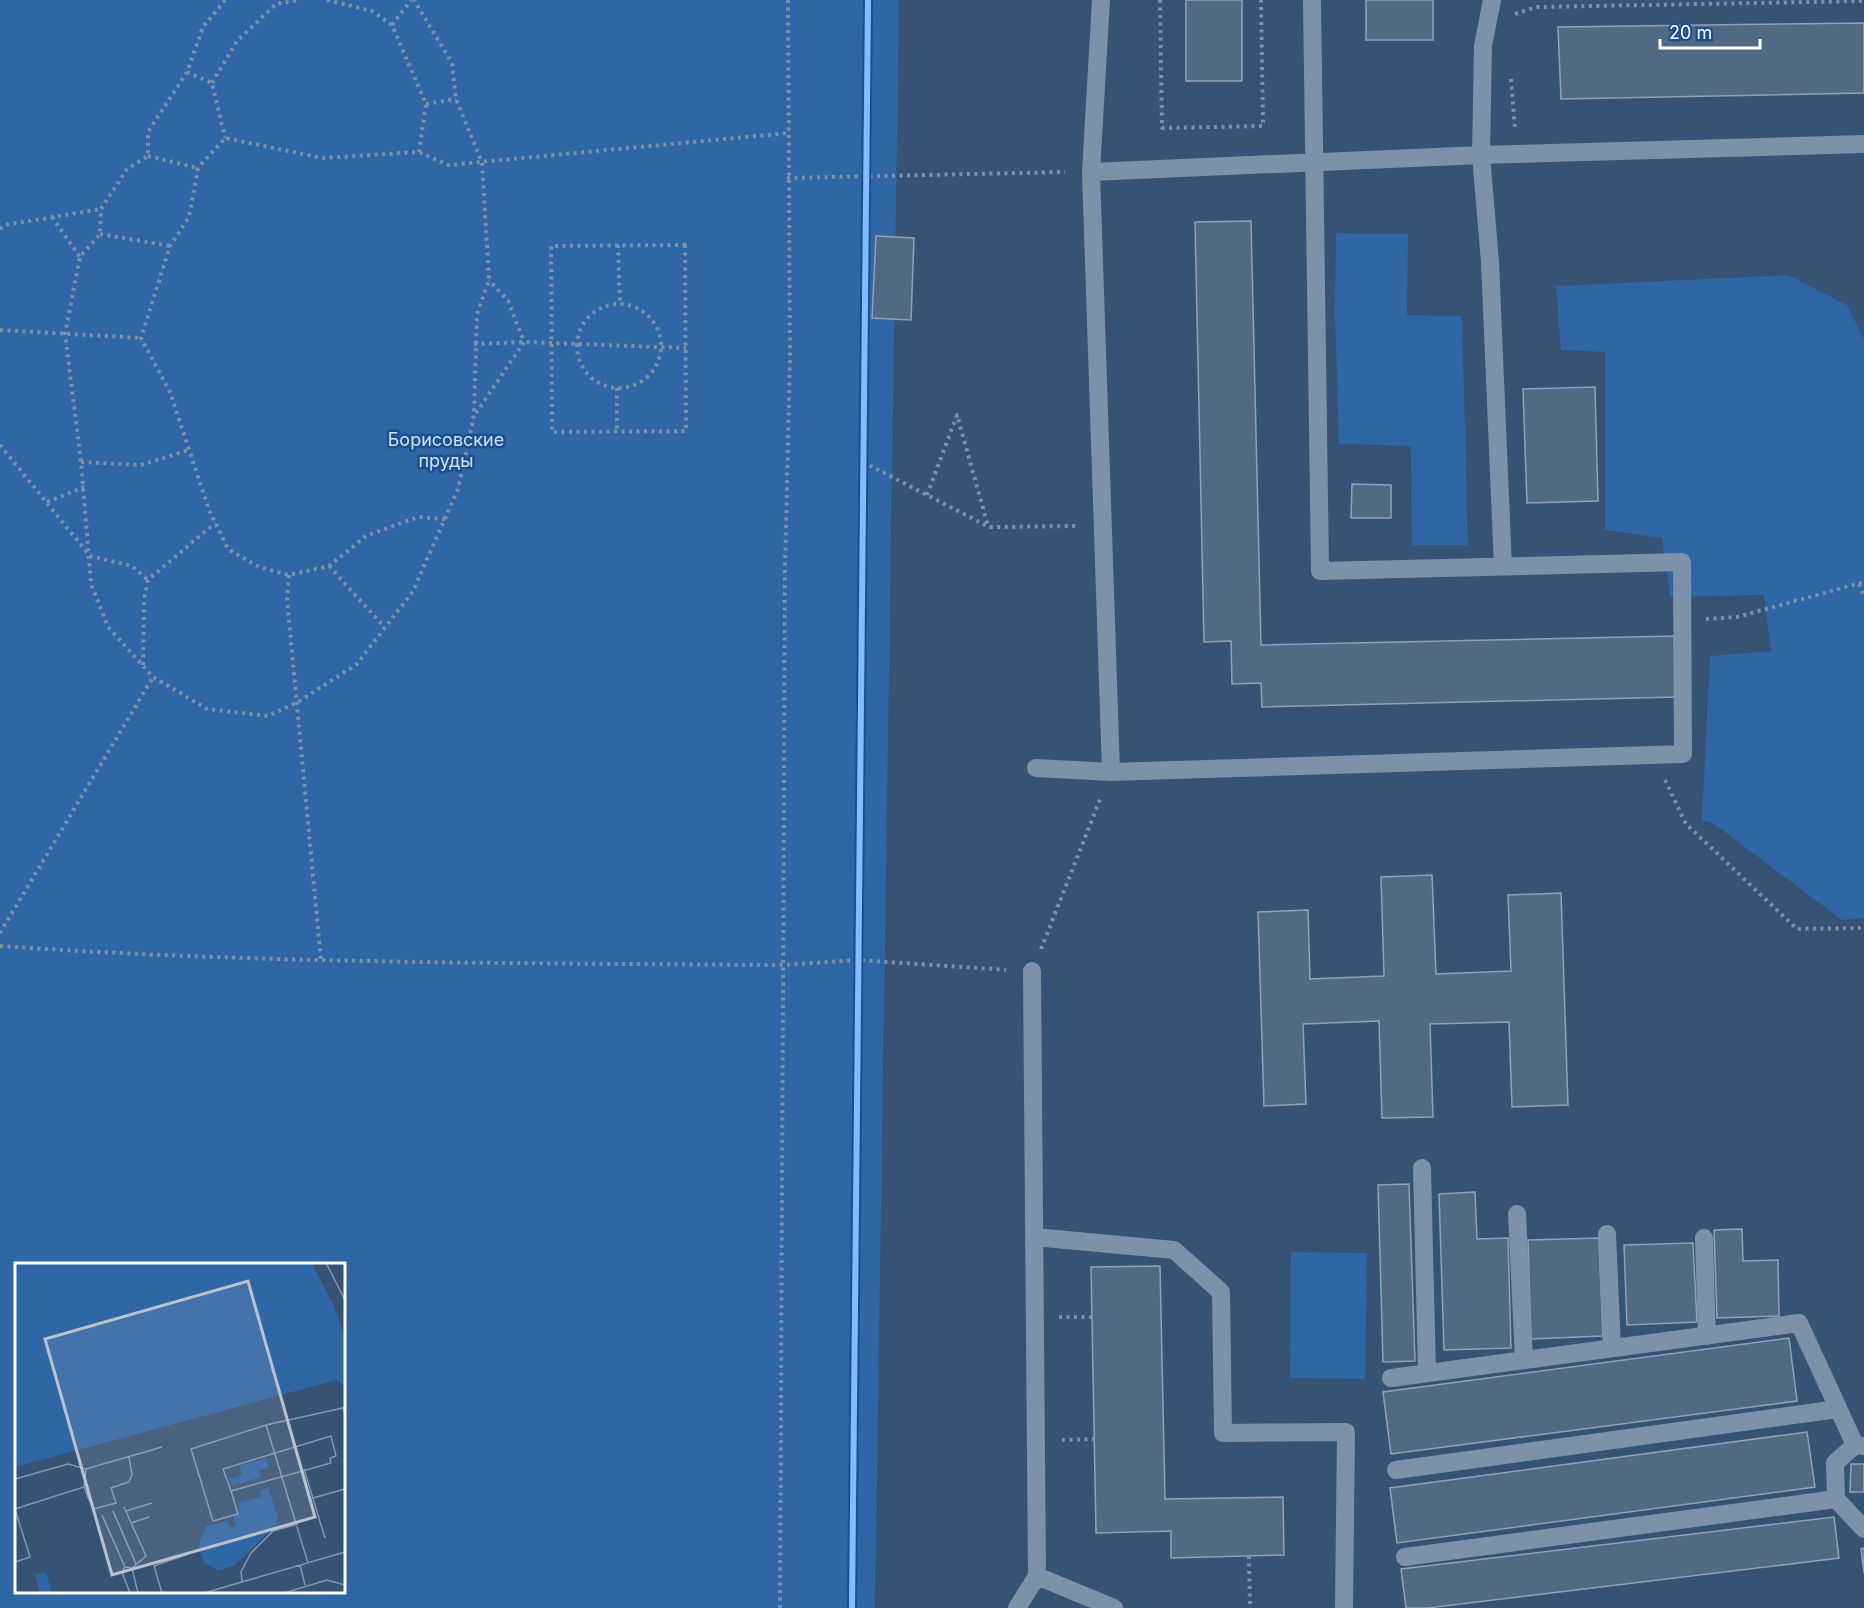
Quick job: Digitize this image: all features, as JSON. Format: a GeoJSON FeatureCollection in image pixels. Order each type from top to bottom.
{"type":"FeatureCollection","features":[{"type":"Feature","properties":{"kind":"lane"},"geometry":{"type":"LineString","coordinates":[[1101,0],[1091,172],[1111,772]]}},
{"type":"Feature","properties":{"kind":"lane"},"geometry":{"type":"LineString","coordinates":[[1036,768],[1111,772],[1683,754],[1682,562],[1320,571],[1312,0]]}},
{"type":"Feature","properties":{"kind":"lane"},"geometry":{"type":"LineString","coordinates":[[1492,0],[1483,46],[1481,155],[1490,262],[1503,567]]}},
{"type":"Feature","properties":{"kind":"lane"},"geometry":{"type":"LineString","coordinates":[[1091,172],[1314,161],[1864,144]]}},
{"type":"Feature","properties":{"kind":"lane"},"geometry":{"type":"LineString","coordinates":[[1017,1608],[1037,1576],[1032,971]]}},
{"type":"Feature","properties":{"kind":"lane"},"geometry":{"type":"LineString","coordinates":[[1422,1168],[1427,1373]]}},
{"type":"Feature","properties":{"kind":"lane"},"geometry":{"type":"LineString","coordinates":[[1517,1214],[1524,1360]]}},
{"type":"Feature","properties":{"kind":"lane"},"geometry":{"type":"LineString","coordinates":[[1607,1234],[1612,1348]]}},
{"type":"Feature","properties":{"kind":"lane"},"geometry":{"type":"LineString","coordinates":[[1034,1236],[1174,1250],[1221,1292],[1223,1433],[1346,1432],[1344,1608]]}},
{"type":"Feature","properties":{"kind":"lane"},"geometry":{"type":"LineString","coordinates":[[1704,1238],[1707,1336]]}},
{"type":"Feature","properties":{"kind":"lane"},"geometry":{"type":"LineString","coordinates":[[1391,1378],[1799,1323],[1838,1409],[1859,1445],[1835,1464],[1836,1499],[1864,1529]]}},
{"type":"Feature","properties":{"kind":"lane"},"geometry":{"type":"LineString","coordinates":[[1396,1470],[1838,1409]]}},
{"type":"Feature","properties":{"kind":"lane"},"geometry":{"type":"LineString","coordinates":[[1405,1557],[1836,1499]]}},
{"type":"Feature","properties":{"kind":"lane"},"geometry":{"type":"LineString","coordinates":[[1037,1576],[1114,1608]]}},
{"type":"Feature","properties":{"kind":"path"},"geometry":{"type":"LineString","coordinates":[[148,156],[148,132],[187,72],[203,27],[225,0]]}},
{"type":"Feature","properties":{"kind":"path"},"geometry":{"type":"LineString","coordinates":[[225,138],[212,83],[237,40],[276,4],[299,0]]}},
{"type":"Feature","properties":{"kind":"path"},"geometry":{"type":"LineString","coordinates":[[327,0],[372,11],[392,25],[426,104],[419,152]]}},
{"type":"Feature","properties":{"kind":"path"},"geometry":{"type":"LineString","coordinates":[[198,168],[148,156],[127,169],[101,209],[100,234],[80,257],[65,334],[84,487],[91,584],[108,627],[153,677],[207,709],[268,716],[298,702],[357,664],[413,591],[458,489],[474,416],[474,344],[477,314],[489,280],[482,163],[456,99],[452,63],[413,0],[392,25]]}},
{"type":"Feature","properties":{"kind":"path"},"geometry":{"type":"LineString","coordinates":[[780,1608],[785,580],[790,358],[787,178],[788,0]]}},
{"type":"Feature","properties":{"kind":"path"},"geometry":{"type":"LineString","coordinates":[[1160,0],[1162,128],[1263,126],[1261,0]]}},
{"type":"Feature","properties":{"kind":"path"},"geometry":{"type":"LineString","coordinates":[[1511,18],[1516,14],[1538,7],[1864,1]]}},
{"type":"Feature","properties":{"kind":"path"},"geometry":{"type":"LineString","coordinates":[[1510,70],[1515,135]]}},
{"type":"Feature","properties":{"kind":"path"},"geometry":{"type":"LineString","coordinates":[[187,72],[212,83]]}},
{"type":"Feature","properties":{"kind":"path"},"geometry":{"type":"LineString","coordinates":[[426,104],[456,99]]}},
{"type":"Feature","properties":{"kind":"path"},"geometry":{"type":"LineString","coordinates":[[225,138],[323,158],[419,152],[448,165],[788,133]]}},
{"type":"Feature","properties":{"kind":"path"},"geometry":{"type":"LineString","coordinates":[[225,138],[198,168],[189,217],[170,246],[141,338],[170,393],[215,523],[228,549],[259,567],[289,575],[328,566],[366,536],[418,517],[445,519]]}},
{"type":"Feature","properties":{"kind":"path"},"geometry":{"type":"LineString","coordinates":[[866,164],[866,188]]}},
{"type":"Feature","properties":{"kind":"path"},"geometry":{"type":"LineString","coordinates":[[787,178],[1091,172]]}},
{"type":"Feature","properties":{"kind":"path"},"geometry":{"type":"LineString","coordinates":[[0,229],[3,224],[101,209]]}},
{"type":"Feature","properties":{"kind":"path"},"geometry":{"type":"LineString","coordinates":[[52,217],[80,257]]}},
{"type":"Feature","properties":{"kind":"path"},"geometry":{"type":"LineString","coordinates":[[100,234],[170,246]]}},
{"type":"Feature","properties":{"kind":"path"},"geometry":{"type":"LineString","coordinates":[[618,245],[620,304]]}},
{"type":"Feature","properties":{"kind":"path"},"geometry":{"type":"LineString","coordinates":[[685,245],[686,430],[552,432],[552,344],[551,246],[685,245]]}},
{"type":"Feature","properties":{"kind":"path"},"geometry":{"type":"LineString","coordinates":[[489,280],[508,301],[524,342]]}},
{"type":"Feature","properties":{"kind":"path"},"geometry":{"type":"LineString","coordinates":[[620,304],[633,307],[649,318],[659,334],[661,348],[652,372],[642,381],[630,387],[617,388],[593,380],[578,358],[576,345],[585,320],[595,311],[620,304]]}},
{"type":"Feature","properties":{"kind":"path"},"geometry":{"type":"LineString","coordinates":[[0,330],[141,338]]}},
{"type":"Feature","properties":{"kind":"path"},"geometry":{"type":"LineString","coordinates":[[474,416],[524,342]]}},
{"type":"Feature","properties":{"kind":"path"},"geometry":{"type":"LineString","coordinates":[[474,344],[524,342],[686,348]]}},
{"type":"Feature","properties":{"kind":"path"},"geometry":{"type":"LineString","coordinates":[[617,388],[617,431]]}},
{"type":"Feature","properties":{"kind":"path"},"geometry":{"type":"LineString","coordinates":[[927,495],[957,415],[988,527]]}},
{"type":"Feature","properties":{"kind":"path"},"geometry":{"type":"LineString","coordinates":[[1,447],[90,556],[132,566],[148,580]]}},
{"type":"Feature","properties":{"kind":"path"},"geometry":{"type":"LineString","coordinates":[[81,462],[141,465],[189,450]]}},
{"type":"Feature","properties":{"kind":"path"},"geometry":{"type":"LineString","coordinates":[[863,450],[863,474]]}},
{"type":"Feature","properties":{"kind":"path"},"geometry":{"type":"LineString","coordinates":[[863,462],[988,527],[1103,526]]}},
{"type":"Feature","properties":{"kind":"path"},"geometry":{"type":"LineString","coordinates":[[47,502],[84,487]]}},
{"type":"Feature","properties":{"kind":"path"},"geometry":{"type":"LineString","coordinates":[[143,666],[144,600],[148,580],[215,523]]}},
{"type":"Feature","properties":{"kind":"path"},"geometry":{"type":"LineString","coordinates":[[328,566],[385,628]]}},
{"type":"Feature","properties":{"kind":"path"},"geometry":{"type":"LineString","coordinates":[[289,575],[287,599],[321,961]]}},
{"type":"Feature","properties":{"kind":"path"},"geometry":{"type":"LineString","coordinates":[[1737,617],[1862,583],[1864,596]]}},
{"type":"Feature","properties":{"kind":"path"},"geometry":{"type":"LineString","coordinates":[[0,933],[153,677]]}},
{"type":"Feature","properties":{"kind":"path"},"geometry":{"type":"LineString","coordinates":[[1653,755],[1686,824],[1797,929],[1864,928]]}},
{"type":"Feature","properties":{"kind":"path"},"geometry":{"type":"LineString","coordinates":[[0,946],[142,956],[321,961],[783,965],[858,960],[1032,971],[1111,772]]}},
{"type":"Feature","properties":{"kind":"path"},"geometry":{"type":"LineString","coordinates":[[858,949],[858,972]]}},
{"type":"Feature","properties":{"kind":"path"},"geometry":{"type":"LineString","coordinates":[[1249,1556],[1250,1608]]}},
{"type":"Feature","properties":{"kind":"green space","name":"Борисовские пруды"},"geometry":{"type":"Polygon","coordinates":[[[0,0],[899,0],[875,1608],[0,1608],[0,0]]]}},
{"type":"Feature","properties":{"kind":"green space"},"geometry":{"type":"Polygon","coordinates":[[[1336,233],[1408,234],[1407,315],[1462,316],[1468,545],[1412,545],[1411,446],[1339,444],[1335,314],[1336,233]]]}},
{"type":"Feature","properties":{"kind":"green space"},"geometry":{"type":"Polygon","coordinates":[[[1788,275],[1847,305],[1864,339],[1864,918],[1842,920],[1713,823],[1702,820],[1710,656],[1771,651],[1764,595],[1670,597],[1662,538],[1605,530],[1605,352],[1561,350],[1556,286],[1788,275]]]}},
{"type":"Feature","properties":{"kind":"green space"},"geometry":{"type":"Polygon","coordinates":[[[1291,1252],[1367,1253],[1365,1379],[1290,1378],[1291,1252]]]}},
{"type":"Feature","properties":{"kind":"building"},"geometry":{"type":"Polygon","coordinates":[[[1186,0],[1242,0],[1242,81],[1186,81],[1186,0]]]}},
{"type":"Feature","properties":{"kind":"building"},"geometry":{"type":"Polygon","coordinates":[[[1366,0],[1433,0],[1433,40],[1366,40],[1366,0]]]}},
{"type":"Feature","properties":{"kind":"building"},"geometry":{"type":"Polygon","coordinates":[[[1864,23],[1864,93],[1561,99],[1558,27],[1864,23]]]}},
{"type":"Feature","properties":{"kind":"building"},"geometry":{"type":"Polygon","coordinates":[[[1251,221],[1261,645],[1674,636],[1676,697],[1262,707],[1261,683],[1232,684],[1231,641],[1204,642],[1195,222],[1251,221]]]}},
{"type":"Feature","properties":{"kind":"building"},"geometry":{"type":"Polygon","coordinates":[[[876,236],[914,238],[911,320],[872,318],[876,236]]]}},
{"type":"Feature","properties":{"kind":"building"},"geometry":{"type":"Polygon","coordinates":[[[1595,387],[1598,501],[1527,503],[1523,389],[1595,387]]]}},
{"type":"Feature","properties":{"kind":"building"},"geometry":{"type":"Polygon","coordinates":[[[1352,484],[1391,485],[1391,518],[1351,518],[1352,484]]]}},
{"type":"Feature","properties":{"kind":"building"},"geometry":{"type":"Polygon","coordinates":[[[1432,875],[1436,974],[1511,971],[1508,895],[1561,893],[1568,1105],[1512,1107],[1509,1022],[1430,1024],[1433,1117],[1382,1118],[1379,1021],[1303,1024],[1306,1104],[1264,1106],[1258,912],[1308,910],[1310,979],[1384,976],[1381,877],[1432,875]]]}},
{"type":"Feature","properties":{"kind":"building"},"geometry":{"type":"Polygon","coordinates":[[[1409,1184],[1415,1361],[1383,1362],[1378,1185],[1409,1184]]]}},
{"type":"Feature","properties":{"kind":"building"},"geometry":{"type":"Polygon","coordinates":[[[1475,1192],[1477,1239],[1508,1238],[1511,1348],[1444,1350],[1439,1194],[1475,1192]]]}},
{"type":"Feature","properties":{"kind":"building"},"geometry":{"type":"Polygon","coordinates":[[[1742,1229],[1743,1261],[1778,1260],[1779,1316],[1717,1318],[1714,1230],[1742,1229]]]}},
{"type":"Feature","properties":{"kind":"building"},"geometry":{"type":"Polygon","coordinates":[[[1599,1238],[1603,1336],[1531,1339],[1528,1240],[1599,1238]]]}},
{"type":"Feature","properties":{"kind":"building"},"geometry":{"type":"Polygon","coordinates":[[[1693,1243],[1697,1322],[1627,1325],[1624,1245],[1693,1243]]]}},
{"type":"Feature","properties":{"kind":"building"},"geometry":{"type":"Polygon","coordinates":[[[1160,1266],[1165,1499],[1283,1497],[1284,1555],[1171,1558],[1171,1531],[1096,1533],[1091,1267],[1160,1266]]]}},
{"type":"Feature","properties":{"kind":"building"},"geometry":{"type":"Polygon","coordinates":[[[1789,1338],[1797,1401],[1391,1454],[1383,1392],[1789,1338]]]}},
{"type":"Feature","properties":{"kind":"building"},"geometry":{"type":"Polygon","coordinates":[[[1807,1432],[1815,1487],[1397,1543],[1390,1488],[1807,1432]]]}},
{"type":"Feature","properties":{"kind":"building"},"geometry":{"type":"Polygon","coordinates":[[[1851,1464],[1864,1464],[1864,1492],[1850,1492],[1851,1464]]]}},
{"type":"Feature","properties":{"kind":"building"},"geometry":{"type":"Polygon","coordinates":[[[1834,1517],[1839,1558],[1428,1608],[1406,1608],[1401,1569],[1834,1517]]]}},
{"type":"Feature","properties":{"kind":"building"},"geometry":{"type":"Polygon","coordinates":[[[1864,1548],[1864,1573],[1861,1549],[1864,1548]]]}},
{"type":"Feature","properties":{"kind":"cycle path"},"geometry":{"type":"LineString","coordinates":[[852,1608],[868,0]]}}]}
